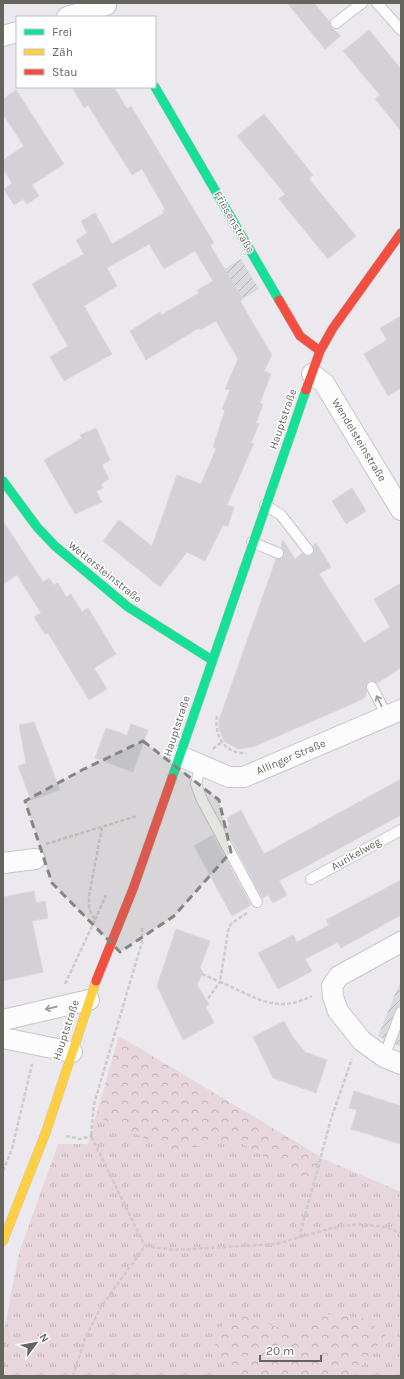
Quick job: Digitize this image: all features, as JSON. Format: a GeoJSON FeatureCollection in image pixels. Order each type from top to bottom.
{"type":"FeatureCollection","features":[{"type":"Feature","properties":{"kind":"main road","name":"Friesenstraße"},"geometry":{"type":"LineString","coordinates":[[156,88],[300,336],[320,351]]}},
{"type":"Feature","properties":{"kind":"main road","name":"Hauptstraße"},"geometry":{"type":"LineString","coordinates":[[3,1241],[46,1132],[89,1000],[133,889],[158,820],[252,542],[320,351],[333,328],[401,232]]}},
{"type":"Feature","properties":{"kind":"main road","name":"Wettersteinstraße"},"geometry":{"type":"LineString","coordinates":[[3,481],[37,527],[55,546],[128,607],[212,660]]}},
{"type":"Feature","properties":{"kind":"street"},"geometry":{"type":"LineString","coordinates":[[72,16],[108,8]]}},
{"type":"Feature","properties":{"kind":"street"},"geometry":{"type":"LineString","coordinates":[[3,36],[16,32]]}},
{"type":"Feature","properties":{"kind":"street","name":"Wendelsteinstraße"},"geometry":{"type":"LineString","coordinates":[[312,374],[324,383],[401,510]]}},
{"type":"Feature","properties":{"kind":"street","name":"Allinger Straße"},"geometry":{"type":"LineString","coordinates":[[180,756],[229,777],[244,777],[394,713]]}},
{"type":"Feature","properties":{"kind":"street"},"geometry":{"type":"LineString","coordinates":[[3,863],[35,859]]}},
{"type":"Feature","properties":{"kind":"street"},"geometry":{"type":"LineString","coordinates":[[393,1061],[362,1041],[338,1011],[332,997],[332,986],[339,976],[401,942]]}},
{"type":"Feature","properties":{"kind":"street"},"geometry":{"type":"LineString","coordinates":[[3,1020],[89,1000]]}},
{"type":"Feature","properties":{"kind":"street"},"geometry":{"type":"LineString","coordinates":[[3,1038],[72,1052]]}},
{"type":"Feature","properties":{"kind":"lane"},"geometry":{"type":"LineString","coordinates":[[336,23],[362,3]]}},
{"type":"Feature","properties":{"kind":"lane"},"geometry":{"type":"LineString","coordinates":[[377,3],[401,30]]}},
{"type":"Feature","properties":{"kind":"lane"},"geometry":{"type":"LineString","coordinates":[[265,506],[281,515],[308,550]]}},
{"type":"Feature","properties":{"kind":"lane"},"geometry":{"type":"LineString","coordinates":[[252,542],[278,554]]}},
{"type":"Feature","properties":{"kind":"lane"},"geometry":{"type":"LineString","coordinates":[[372,687],[394,713]]}},
{"type":"Feature","properties":{"kind":"lane"},"geometry":{"type":"LineString","coordinates":[[201,765],[196,784],[202,800],[257,902]]}},
{"type":"Feature","properties":{"kind":"lane","name":"Aurikelweg"},"geometry":{"type":"LineString","coordinates":[[311,879],[401,830]]}},
{"type":"Feature","properties":{"kind":"lane"},"geometry":{"type":"LineString","coordinates":[[393,1061],[401,1012]]}},
{"type":"Feature","properties":{"kind":"path"},"geometry":{"type":"LineString","coordinates":[[218,713],[216,730],[222,742],[234,751],[240,753],[251,752]]}},
{"type":"Feature","properties":{"kind":"path"},"geometry":{"type":"LineString","coordinates":[[213,749],[222,742]]}},
{"type":"Feature","properties":{"kind":"path"},"geometry":{"type":"LineString","coordinates":[[35,859],[47,843],[140,815],[158,820]]}},
{"type":"Feature","properties":{"kind":"path"},"geometry":{"type":"LineString","coordinates":[[64,986],[95,920],[88,909],[89,896],[102,827]]}},
{"type":"Feature","properties":{"kind":"path"},"geometry":{"type":"LineString","coordinates":[[207,1000],[220,982],[228,931],[231,924],[259,907],[257,902]]}},
{"type":"Feature","properties":{"kind":"path"},"geometry":{"type":"LineString","coordinates":[[141,921],[142,942],[94,1104],[91,1136],[145,1246]]}},
{"type":"Feature","properties":{"kind":"path"},"geometry":{"type":"LineString","coordinates":[[202,974],[267,1004],[298,1003],[332,986]]}},
{"type":"Feature","properties":{"kind":"path"},"geometry":{"type":"LineString","coordinates":[[299,1238],[331,1119],[353,1055],[362,1041]]}},
{"type":"Feature","properties":{"kind":"path"},"geometry":{"type":"LineString","coordinates":[[3,1171],[12,1149],[19,1124],[36,1045]]}},
{"type":"Feature","properties":{"kind":"path"},"geometry":{"type":"LineString","coordinates":[[145,1246],[174,1250],[276,1244],[332,1228],[358,1224],[385,1227],[401,1233]]}},
{"type":"Feature","properties":{"kind":"path"},"geometry":{"type":"LineString","coordinates":[[73,1376],[85,1338],[101,1306],[145,1246]]}},
{"type":"Feature","properties":{"kind":"highlighted area"},"geometry":{"type":"Polygon","coordinates":[[[143,741],[219,800],[231,852],[174,916],[120,952],[52,883],[25,801],[82,770],[143,741]]]}},
{"type":"Feature","properties":{"kind":"shaded area"},"geometry":{"type":"Polygon","coordinates":[[[241,259],[259,289],[229,307],[211,277],[241,259]]]}},
{"type":"Feature","properties":{"kind":"shaded area"},"geometry":{"type":"Polygon","coordinates":[[[401,980],[401,1047],[378,1036],[401,980]]]}},
{"type":"Feature","properties":{"kind":"green space"},"geometry":{"type":"Polygon","coordinates":[[[119,1036],[321,1157],[306,1181],[237,1141],[171,1150],[96,1116],[119,1036]]]}},
{"type":"Feature","properties":{"kind":"green space"},"geometry":{"type":"Polygon","coordinates":[[[96,1116],[248,1127],[401,1192],[401,1376],[3,1376],[3,1336],[19,1253],[58,1144],[88,1144],[96,1116]]]}},
{"type":"Feature","properties":{"kind":"green space"},"geometry":{"type":"Polygon","coordinates":[[[247,1314],[264,1323],[294,1332],[324,1314],[363,1318],[386,1335],[354,1376],[231,1376],[214,1347],[223,1323],[247,1314]]]}},
{"type":"Feature","properties":{"kind":"building"},"geometry":{"type":"Polygon","coordinates":[[[287,3],[314,3],[330,22],[331,27],[341,36],[325,49],[287,3]]]}},
{"type":"Feature","properties":{"kind":"building"},"geometry":{"type":"Polygon","coordinates":[[[369,30],[401,69],[401,131],[375,99],[380,95],[343,51],[369,30]]]}},
{"type":"Feature","properties":{"kind":"building"},"geometry":{"type":"Polygon","coordinates":[[[73,88],[116,88],[115,89],[127,109],[131,106],[214,243],[210,245],[243,299],[240,301],[272,355],[264,371],[271,374],[260,403],[263,404],[256,423],[259,424],[251,443],[254,443],[227,505],[234,507],[228,526],[223,525],[205,561],[187,552],[160,587],[103,541],[119,520],[152,546],[177,475],[201,484],[216,449],[213,447],[225,410],[222,409],[230,390],[225,389],[238,359],[216,321],[200,330],[199,328],[146,360],[130,331],[160,312],[161,315],[199,293],[197,290],[213,281],[195,251],[164,269],[149,244],[107,268],[117,286],[84,306],[112,354],[64,381],[50,357],[68,346],[32,284],[84,254],[76,240],[87,233],[81,221],[95,213],[112,244],[164,213],[162,211],[165,209],[142,169],[132,175],[88,105],[84,108],[73,88]]]}},
{"type":"Feature","properties":{"kind":"building"},"geometry":{"type":"Polygon","coordinates":[[[16,90],[64,164],[32,185],[39,196],[27,204],[23,199],[14,205],[4,189],[12,183],[3,169],[3,160],[24,146],[3,114],[3,99],[16,90]]]}},
{"type":"Feature","properties":{"kind":"building"},"geometry":{"type":"Polygon","coordinates":[[[264,114],[313,175],[309,179],[356,236],[328,259],[279,199],[285,194],[237,136],[264,114]]]}},
{"type":"Feature","properties":{"kind":"building"},"geometry":{"type":"Polygon","coordinates":[[[401,316],[401,388],[388,396],[364,354],[387,340],[380,328],[401,316]]]}},
{"type":"Feature","properties":{"kind":"building"},"geometry":{"type":"Polygon","coordinates":[[[96,428],[110,460],[102,465],[109,479],[101,484],[103,488],[96,491],[102,502],[75,514],[44,460],[82,438],[80,435],[96,428]]]}},
{"type":"Feature","properties":{"kind":"building"},"geometry":{"type":"Polygon","coordinates":[[[352,488],[366,511],[346,524],[332,501],[352,488]]]}},
{"type":"Feature","properties":{"kind":"building"},"geometry":{"type":"Polygon","coordinates":[[[3,521],[43,582],[49,578],[54,585],[58,583],[66,597],[71,594],[82,612],[88,608],[116,654],[94,668],[107,689],[89,700],[48,633],[45,634],[34,617],[41,613],[17,575],[3,584],[3,521]]]}},
{"type":"Feature","properties":{"kind":"building"},"geometry":{"type":"Polygon","coordinates":[[[283,540],[295,559],[302,553],[306,556],[312,555],[314,552],[313,546],[316,543],[331,567],[319,574],[364,643],[390,627],[374,599],[401,583],[401,668],[377,683],[369,681],[366,686],[367,691],[365,697],[361,700],[253,747],[238,749],[224,741],[219,728],[219,720],[276,559],[282,558],[284,555],[281,547],[283,540]]]}},
{"type":"Feature","properties":{"kind":"building"},"geometry":{"type":"Polygon","coordinates":[[[34,722],[60,790],[31,800],[18,766],[26,763],[19,725],[34,722]]]}},
{"type":"Feature","properties":{"kind":"building"},"geometry":{"type":"Polygon","coordinates":[[[131,724],[148,730],[133,772],[95,758],[106,728],[127,735],[131,724]]]}},
{"type":"Feature","properties":{"kind":"building"},"geometry":{"type":"Polygon","coordinates":[[[401,779],[401,815],[279,881],[287,895],[273,903],[268,895],[262,898],[225,828],[230,825],[227,818],[241,810],[264,854],[401,779]]]}},
{"type":"Feature","properties":{"kind":"building"},"geometry":{"type":"Polygon","coordinates":[[[213,835],[251,905],[232,916],[194,846],[213,835]]]}},
{"type":"Feature","properties":{"kind":"building"},"geometry":{"type":"Polygon","coordinates":[[[401,880],[401,915],[341,948],[338,942],[305,959],[312,971],[278,989],[258,953],[293,935],[297,942],[329,925],[326,920],[401,880]]]}},
{"type":"Feature","properties":{"kind":"building"},"geometry":{"type":"Polygon","coordinates":[[[34,891],[36,903],[45,901],[48,918],[32,921],[43,972],[3,981],[3,897],[34,891]]]}},
{"type":"Feature","properties":{"kind":"building"},"geometry":{"type":"Polygon","coordinates":[[[176,929],[210,941],[200,968],[203,972],[197,985],[209,1004],[206,1007],[214,1023],[183,1040],[157,986],[176,929]]]}},
{"type":"Feature","properties":{"kind":"building"},"geometry":{"type":"Polygon","coordinates":[[[284,1021],[292,1036],[305,1052],[327,1060],[316,1093],[273,1078],[253,1037],[284,1021]]]}},
{"type":"Feature","properties":{"kind":"building"},"geometry":{"type":"Polygon","coordinates":[[[354,1091],[401,1106],[401,1144],[351,1129],[357,1110],[349,1108],[354,1091]]]}},
{"type":"Feature","properties":{"kind":"traffic: fast"},"geometry":{"type":"LineString","coordinates":[[156,88],[279,300]]}},
{"type":"Feature","properties":{"kind":"traffic: fast"},"geometry":{"type":"LineString","coordinates":[[172,778],[306,390]]}},
{"type":"Feature","properties":{"kind":"traffic: fast"},"geometry":{"type":"LineString","coordinates":[[3,481],[37,527],[55,546],[128,607],[212,660]]}},
{"type":"Feature","properties":{"kind":"traffic: slow"},"geometry":{"type":"LineString","coordinates":[[3,1241],[46,1132],[96,981]]}},
{"type":"Feature","properties":{"kind":"traffic: jam"},"geometry":{"type":"LineString","coordinates":[[306,390],[320,351],[333,328],[401,233]]}},
{"type":"Feature","properties":{"kind":"traffic: jam"},"geometry":{"type":"LineString","coordinates":[[279,300],[300,336],[320,351]]}},
{"type":"Feature","properties":{"kind":"traffic: jam"},"geometry":{"type":"LineString","coordinates":[[96,981],[133,889],[172,778]]}}]}
